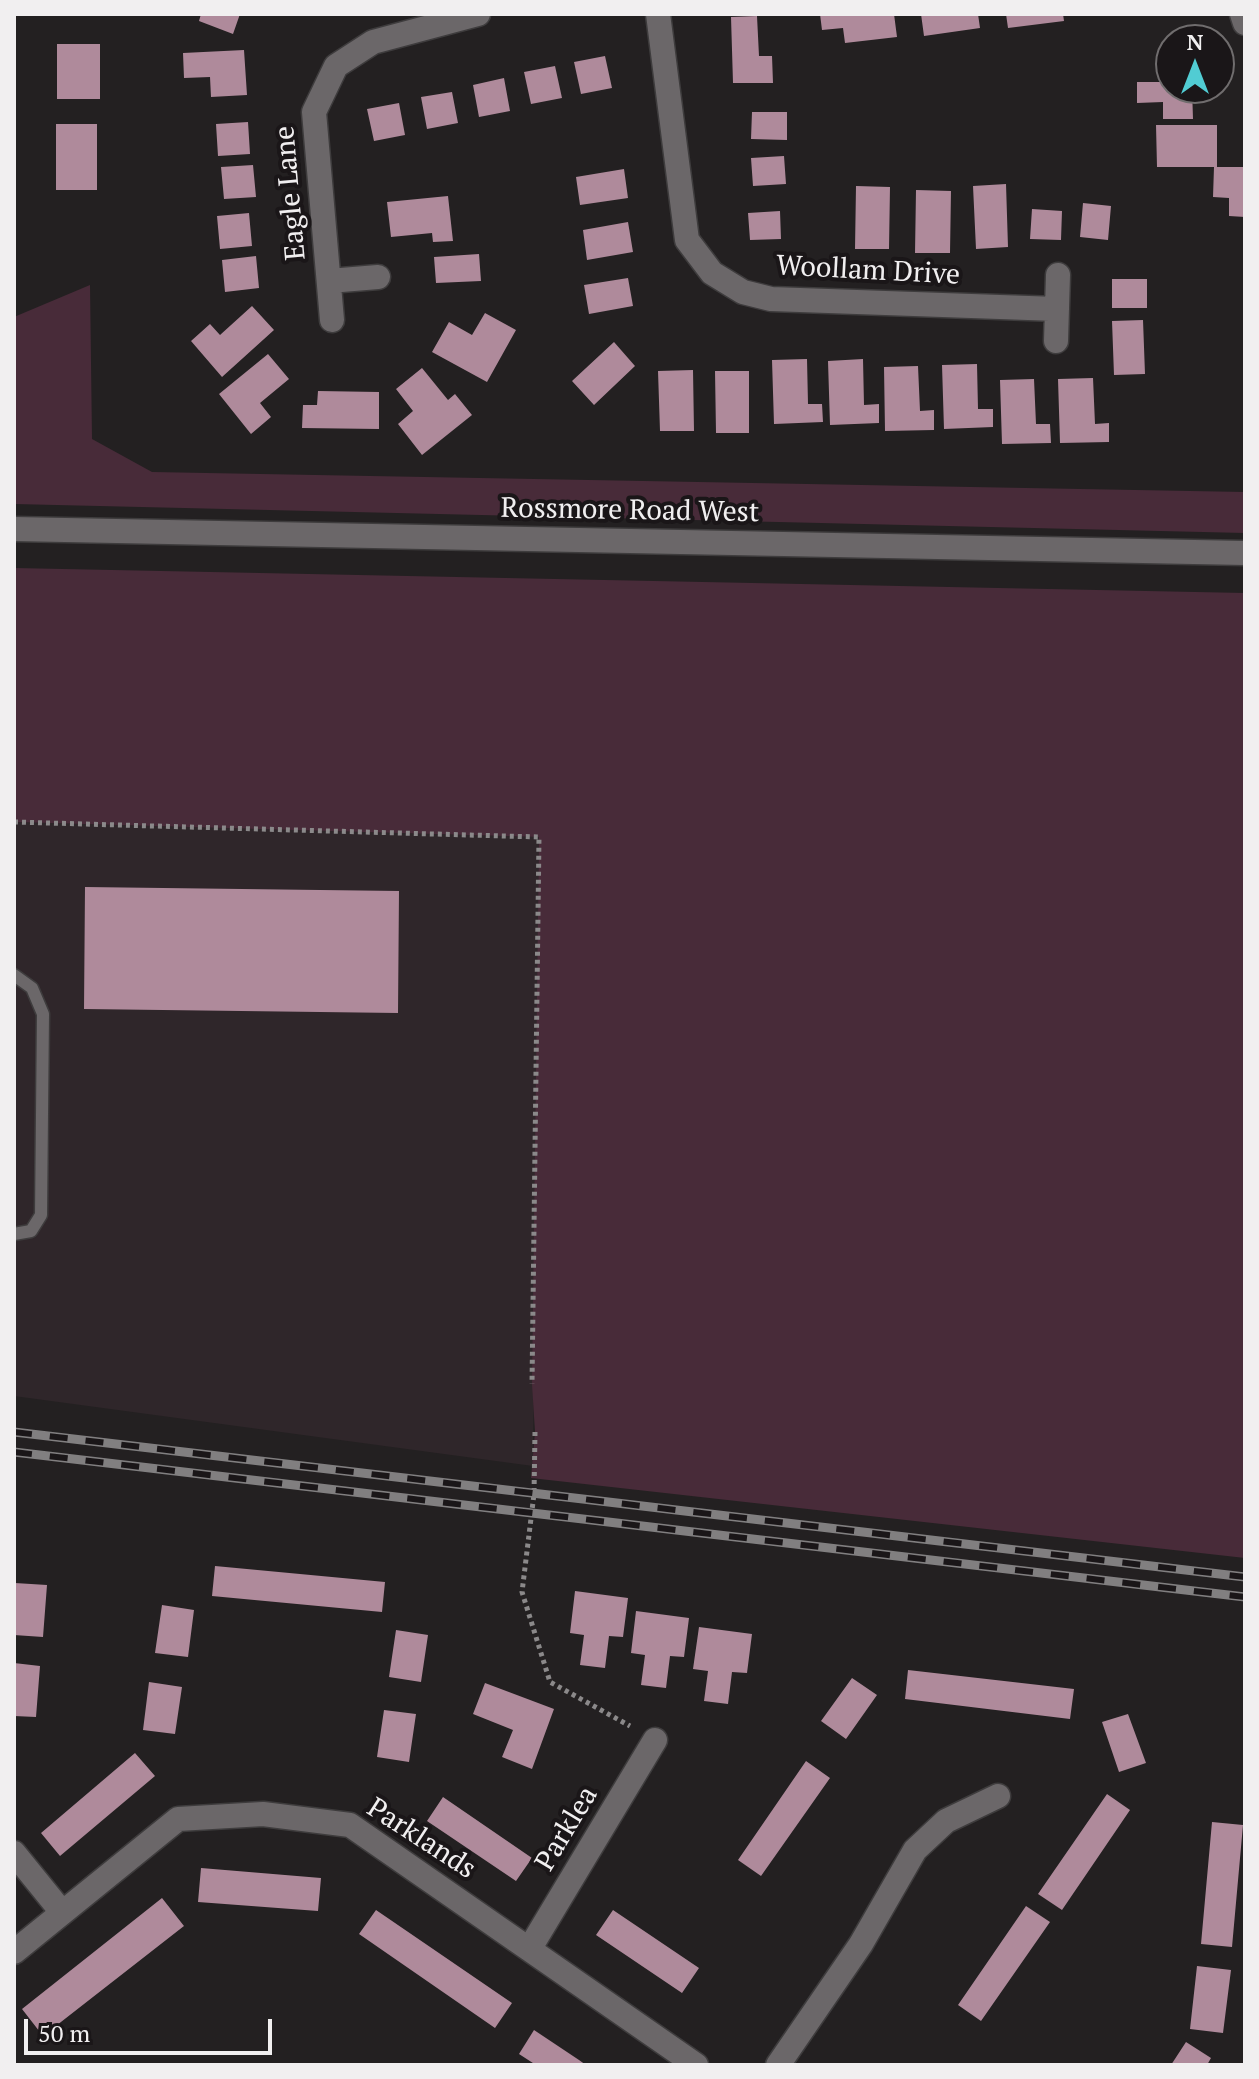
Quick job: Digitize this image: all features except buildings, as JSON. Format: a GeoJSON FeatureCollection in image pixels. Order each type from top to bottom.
{"type":"FeatureCollection","features":[{"type":"Feature","properties":{"kind":"street","name":"Eagle Lane"},"geometry":{"type":"LineString","coordinates":[[332,320],[314,112],[336,66],[373,42],[478,14]]}},
{"type":"Feature","properties":{"kind":"street","name":"Woollam Drive"},"geometry":{"type":"LineString","coordinates":[[658,14],[687,240],[712,273],[743,292],[771,299],[1057,309]]}},
{"type":"Feature","properties":{"kind":"street"},"geometry":{"type":"LineString","coordinates":[[1242,14],[1245,23]]}},
{"type":"Feature","properties":{"kind":"street"},"geometry":{"type":"LineString","coordinates":[[1056,341],[1058,275]]}},
{"type":"Feature","properties":{"kind":"street","name":"Eagle Lane"},"geometry":{"type":"LineString","coordinates":[[329,281],[378,277]]}},
{"type":"Feature","properties":{"kind":"street","name":"Rossmore Road West"},"geometry":{"type":"LineString","coordinates":[[14,529],[1245,553]]}},
{"type":"Feature","properties":{"kind":"street","name":"Parklea"},"geometry":{"type":"LineString","coordinates":[[530,1948],[655,1740]]}},
{"type":"Feature","properties":{"kind":"street"},"geometry":{"type":"LineString","coordinates":[[778,2065],[861,1944],[915,1850],[946,1821],[998,1796]]}},
{"type":"Feature","properties":{"kind":"street","name":"Parklands"},"geometry":{"type":"LineString","coordinates":[[14,1952],[178,1819],[263,1814],[350,1825],[696,2065]]}},
{"type":"Feature","properties":{"kind":"street"},"geometry":{"type":"LineString","coordinates":[[14,1853],[61,1911]]}},
{"type":"Feature","properties":{"kind":"lane"},"geometry":{"type":"LineString","coordinates":[[14,975],[32,988],[43,1014],[41,1215],[31,1231],[14,1234]]}},
{"type":"Feature","properties":{"kind":"path"},"geometry":{"type":"LineString","coordinates":[[14,822],[539,837],[532,1384]]}},
{"type":"Feature","properties":{"kind":"path"},"geometry":{"type":"LineString","coordinates":[[535,1432],[534,1494],[522,1592],[550,1682],[655,1740]]}},
{"type":"Feature","properties":{"kind":"shaded area"},"geometry":{"type":"Polygon","coordinates":[[[90,285],[92,439],[152,472],[1245,492],[1245,533],[14,504],[14,317],[90,285]]]}},
{"type":"Feature","properties":{"kind":"shaded area"},"geometry":{"type":"Polygon","coordinates":[[[14,568],[1245,593],[1245,1558],[531,1478],[535,1432],[532,1384],[539,837],[14,822],[14,568]]]}},
{"type":"Feature","properties":{"kind":"shaded area"},"geometry":{"type":"Polygon","coordinates":[[[14,822],[539,837],[533,1466],[14,1396],[14,822]]]}},
{"type":"Feature","properties":{"kind":"railway"},"geometry":{"type":"LineString","coordinates":[[14,1432],[1245,1577]]}},
{"type":"Feature","properties":{"kind":"railway"},"geometry":{"type":"LineString","coordinates":[[14,1452],[1245,1597]]}}]}
